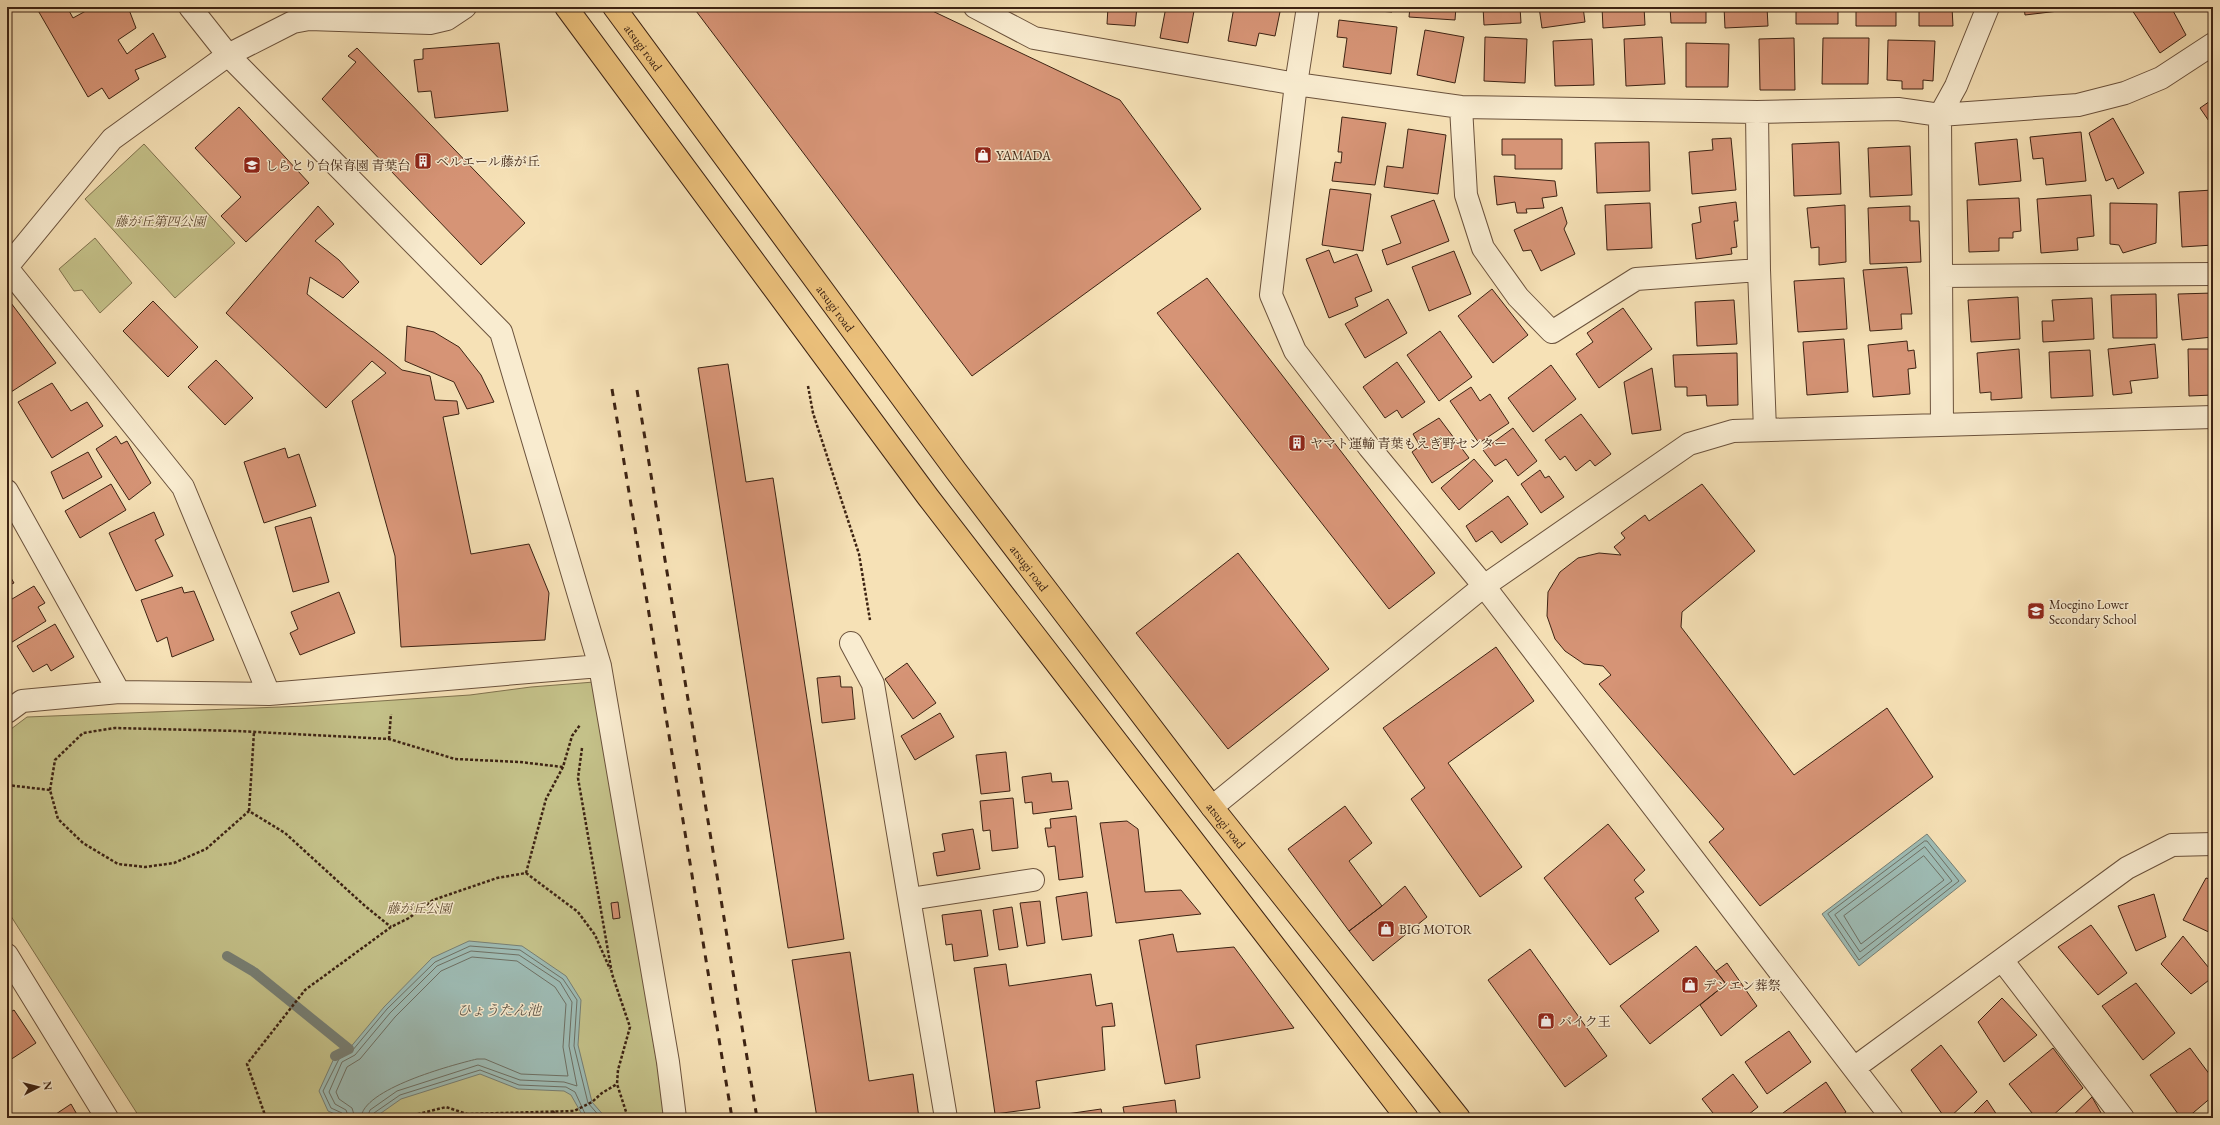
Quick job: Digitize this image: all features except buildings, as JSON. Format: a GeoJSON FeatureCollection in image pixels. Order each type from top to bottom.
{"type":"FeatureCollection","features":[{"type":"Feature","properties":{"kind":"highway"},"geometry":{"type":"LineString","coordinates":[[566,7],[928,497],[1407,1118]]}},
{"type":"Feature","properties":{"kind":"highway","name":"atsugi road"},"geometry":{"type":"LineString","coordinates":[[614,7],[956,471],[1212,807],[1459,1118]]}},
{"type":"Feature","properties":{"kind":"street"},"geometry":{"type":"LineString","coordinates":[[190,7],[228,55],[500,332],[600,666],[668,1062],[675,1118]]}},
{"type":"Feature","properties":{"kind":"street"},"geometry":{"type":"LineString","coordinates":[[269,694],[183,487],[7,268],[112,139],[228,55],[294,22],[309,19],[430,23],[447,19],[465,7]]}},
{"type":"Feature","properties":{"kind":"street"},"geometry":{"type":"LineString","coordinates":[[975,7],[1034,38],[1296,84],[1461,107],[1757,112],[1898,109],[1940,115],[2078,105],[2125,93],[2161,78],[2213,44]]}},
{"type":"Feature","properties":{"kind":"street"},"geometry":{"type":"LineString","coordinates":[[1308,7],[1296,84],[1271,295],[1296,351],[1369,447],[1484,586],[1892,1118]]}},
{"type":"Feature","properties":{"kind":"street"},"geometry":{"type":"LineString","coordinates":[[1942,424],[1940,115],[1956,86],[1988,7]]}},
{"type":"Feature","properties":{"kind":"street"},"geometry":{"type":"LineString","coordinates":[[1461,107],[1466,195],[1483,248],[1518,297],[1552,332],[1636,279],[1759,270]]}},
{"type":"Feature","properties":{"kind":"street"},"geometry":{"type":"LineString","coordinates":[[1757,112],[1759,270],[1765,430]]}},
{"type":"Feature","properties":{"kind":"street"},"geometry":{"type":"LineString","coordinates":[[1942,276],[2213,274]]}},
{"type":"Feature","properties":{"kind":"street"},"geometry":{"type":"LineString","coordinates":[[1212,807],[1484,586],[1689,444],[1733,431],[2213,417]]}},
{"type":"Feature","properties":{"kind":"street"},"geometry":{"type":"LineString","coordinates":[[7,491],[119,692]]}},
{"type":"Feature","properties":{"kind":"street"},"geometry":{"type":"LineString","coordinates":[[851,643],[873,684],[946,1118]]}},
{"type":"Feature","properties":{"kind":"street"},"geometry":{"type":"LineString","coordinates":[[7,712],[22,701],[119,692],[269,694],[600,666]]}},
{"type":"Feature","properties":{"kind":"street"},"geometry":{"type":"LineString","coordinates":[[1854,1068],[2127,868],[2172,845],[2213,844]]}},
{"type":"Feature","properties":{"kind":"street"},"geometry":{"type":"LineString","coordinates":[[910,899],[1033,880]]}},
{"type":"Feature","properties":{"kind":"street"},"geometry":{"type":"LineString","coordinates":[[7,955],[107,1118]]}},
{"type":"Feature","properties":{"kind":"street"},"geometry":{"type":"LineString","coordinates":[[2002,960],[2123,1118]]}},
{"type":"Feature","properties":{"kind":"path"},"geometry":{"type":"LineString","coordinates":[[806,378],[813,413],[859,554],[862,569],[870,621],[851,643]]}},
{"type":"Feature","properties":{"kind":"path"},"geometry":{"type":"LineString","coordinates":[[526,873],[546,799],[563,767],[572,736],[583,721]]}},
{"type":"Feature","properties":{"kind":"path"},"geometry":{"type":"LineString","coordinates":[[254,732],[249,812],[206,849],[174,863],[138,866],[118,864],[83,843],[58,819],[50,790],[55,760],[83,733],[115,728],[254,732],[388,739],[454,759],[520,762],[563,767]]}},
{"type":"Feature","properties":{"kind":"path"},"geometry":{"type":"LineString","coordinates":[[583,747],[578,778],[612,974]]}},
{"type":"Feature","properties":{"kind":"path"},"geometry":{"type":"LineString","coordinates":[[7,785],[50,790]]}},
{"type":"Feature","properties":{"kind":"path"},"geometry":{"type":"LineString","coordinates":[[249,812],[285,833],[365,906],[391,927]]}},
{"type":"Feature","properties":{"kind":"path"},"geometry":{"type":"LineString","coordinates":[[266,1118],[247,1064],[305,990],[391,927],[409,918],[433,900],[496,878],[526,873],[578,912],[596,935],[612,974],[630,1027],[618,1070],[617,1084],[628,1118]]}},
{"type":"Feature","properties":{"kind":"path"},"geometry":{"type":"LineString","coordinates":[[402,1118],[446,1107],[467,1114],[574,1111],[592,1102],[602,1093],[617,1084]]}},
{"type":"Feature","properties":{"kind":"path"},"geometry":{"type":"LineString","coordinates":[[552,1111],[557,1118]]}},
{"type":"Feature","properties":{"kind":"green space","name":"藤が丘第四公園"},"geometry":{"type":"Polygon","coordinates":[[[144,144],[235,243],[175,298],[85,199],[144,144]]]}},
{"type":"Feature","properties":{"kind":"green space"},"geometry":{"type":"Polygon","coordinates":[[[95,238],[132,283],[100,313],[82,290],[74,291],[59,269],[95,238]]]}},
{"type":"Feature","properties":{"kind":"green space","name":"藤が丘公園"},"geometry":{"type":"Polygon","coordinates":[[[594,682],[666,1118],[140,1118],[7,910],[7,732],[27,717],[305,706],[470,695],[531,687],[594,682]]]}},
{"type":"Feature","properties":{"kind":"water"},"geometry":{"type":"Polygon","coordinates":[[[1927,834],[1966,881],[1859,966],[1822,914],[1927,834]]]}},
{"type":"Feature","properties":{"kind":"water","name":"ひょうたん池"},"geometry":{"type":"Polygon","coordinates":[[[469,941],[522,946],[566,976],[581,1000],[578,1045],[592,1102],[606,1118],[584,1118],[571,1095],[564,1091],[518,1089],[480,1074],[401,1099],[374,1118],[344,1118],[328,1111],[319,1091],[335,1056],[349,1049],[384,1007],[432,958],[469,941]]]}},
{"type":"Feature","properties":{"kind":"waterway"},"geometry":{"type":"LineString","coordinates":[[227,956],[254,972],[349,1049],[335,1056]]}},
{"type":"Feature","properties":{"kind":"railway"},"geometry":{"type":"LineString","coordinates":[[612,389],[732,1118]]}},
{"type":"Feature","properties":{"kind":"railway"},"geometry":{"type":"LineString","coordinates":[[637,390],[757,1118]]}},
{"type":"Feature","properties":{"kind":"place","name":"YAMADA"},"geometry":{"type":"Point","coordinates":[983,155]}},
{"type":"Feature","properties":{"kind":"place","name":"ベルエール藤が丘"},"geometry":{"type":"Point","coordinates":[423,161]}},
{"type":"Feature","properties":{"kind":"place","name":"しらとり台保育園 青葉台"},"geometry":{"type":"Point","coordinates":[252,165]}},
{"type":"Feature","properties":{"kind":"place","name":"ヤマト運輸 青葉もえぎ野センター"},"geometry":{"type":"Point","coordinates":[1297,443]}},
{"type":"Feature","properties":{"kind":"place","name":"Moegino Lower Secondary School"},"geometry":{"type":"Point","coordinates":[2036,611]}},
{"type":"Feature","properties":{"kind":"place","name":"BIG MOTOR"},"geometry":{"type":"Point","coordinates":[1386,929]}},
{"type":"Feature","properties":{"kind":"place","name":"デンエン葬祭"},"geometry":{"type":"Point","coordinates":[1690,985]}},
{"type":"Feature","properties":{"kind":"place","name":"バイク王"},"geometry":{"type":"Point","coordinates":[1546,1021]}}]}
